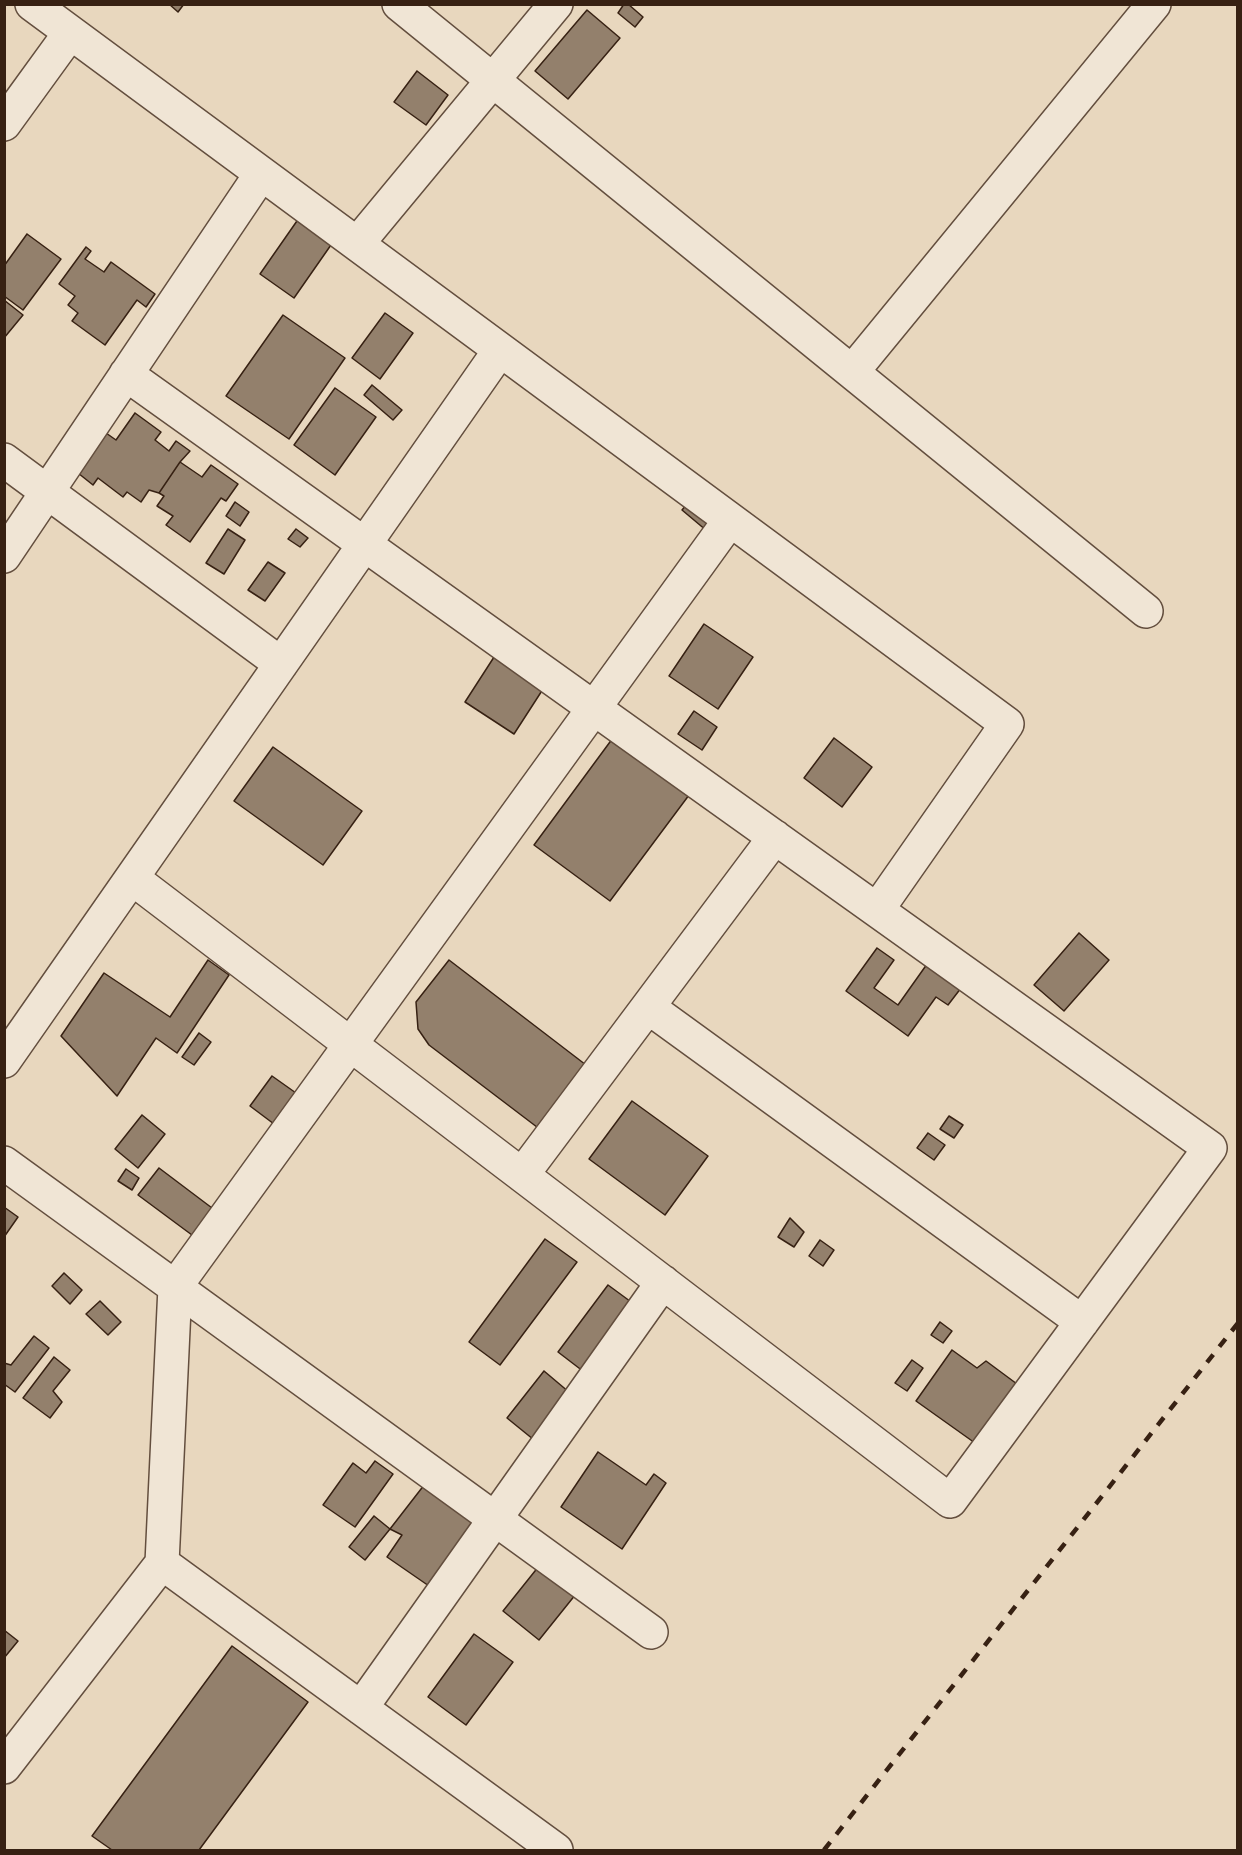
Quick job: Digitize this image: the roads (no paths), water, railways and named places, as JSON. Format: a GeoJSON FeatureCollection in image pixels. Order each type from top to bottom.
{"type":"FeatureCollection","features":[{"type":"Feature","properties":{"kind":"street"},"geometry":{"type":"LineString","coordinates":[[399,4],[1146,611]]}},
{"type":"Feature","properties":{"kind":"street"},"geometry":{"type":"LineString","coordinates":[[357,244],[556,4]]}},
{"type":"Feature","properties":{"kind":"street"},"geometry":{"type":"LineString","coordinates":[[852,372],[1154,4]]}},
{"type":"Feature","properties":{"kind":"street"},"geometry":{"type":"LineString","coordinates":[[43,8],[70,33],[1007,724],[877,910]]}},
{"type":"Feature","properties":{"kind":"street"},"geometry":{"type":"LineString","coordinates":[[4,124],[70,33]]}},
{"type":"Feature","properties":{"kind":"street"},"geometry":{"type":"LineString","coordinates":[[4,556],[261,174]]}},
{"type":"Feature","properties":{"kind":"street"},"geometry":{"type":"LineString","coordinates":[[4,1061],[500,350]]}},
{"type":"Feature","properties":{"kind":"street"},"geometry":{"type":"LineString","coordinates":[[126,374],[1210,1148],[950,1501],[132,878]]}},
{"type":"Feature","properties":{"kind":"street"},"geometry":{"type":"LineString","coordinates":[[4,460],[281,664]]}},
{"type":"Feature","properties":{"kind":"street"},"geometry":{"type":"LineString","coordinates":[[4,1767],[162,1563],[176,1287],[730,520]]}},
{"type":"Feature","properties":{"kind":"street"},"geometry":{"type":"LineString","coordinates":[[522,1175],[775,837]]}},
{"type":"Feature","properties":{"kind":"street"},"geometry":{"type":"LineString","coordinates":[[648,1007],[1082,1322]]}},
{"type":"Feature","properties":{"kind":"street"},"geometry":{"type":"LineString","coordinates":[[4,1163],[651,1632]]}},
{"type":"Feature","properties":{"kind":"street"},"geometry":{"type":"LineString","coordinates":[[361,1708],[663,1282]]}},
{"type":"Feature","properties":{"kind":"street"},"geometry":{"type":"LineString","coordinates":[[162,1563],[556,1851]]}},
{"type":"Feature","properties":{"kind":"railway"},"geometry":{"type":"LineString","coordinates":[[824,1850],[1238,1323]]}}]}
